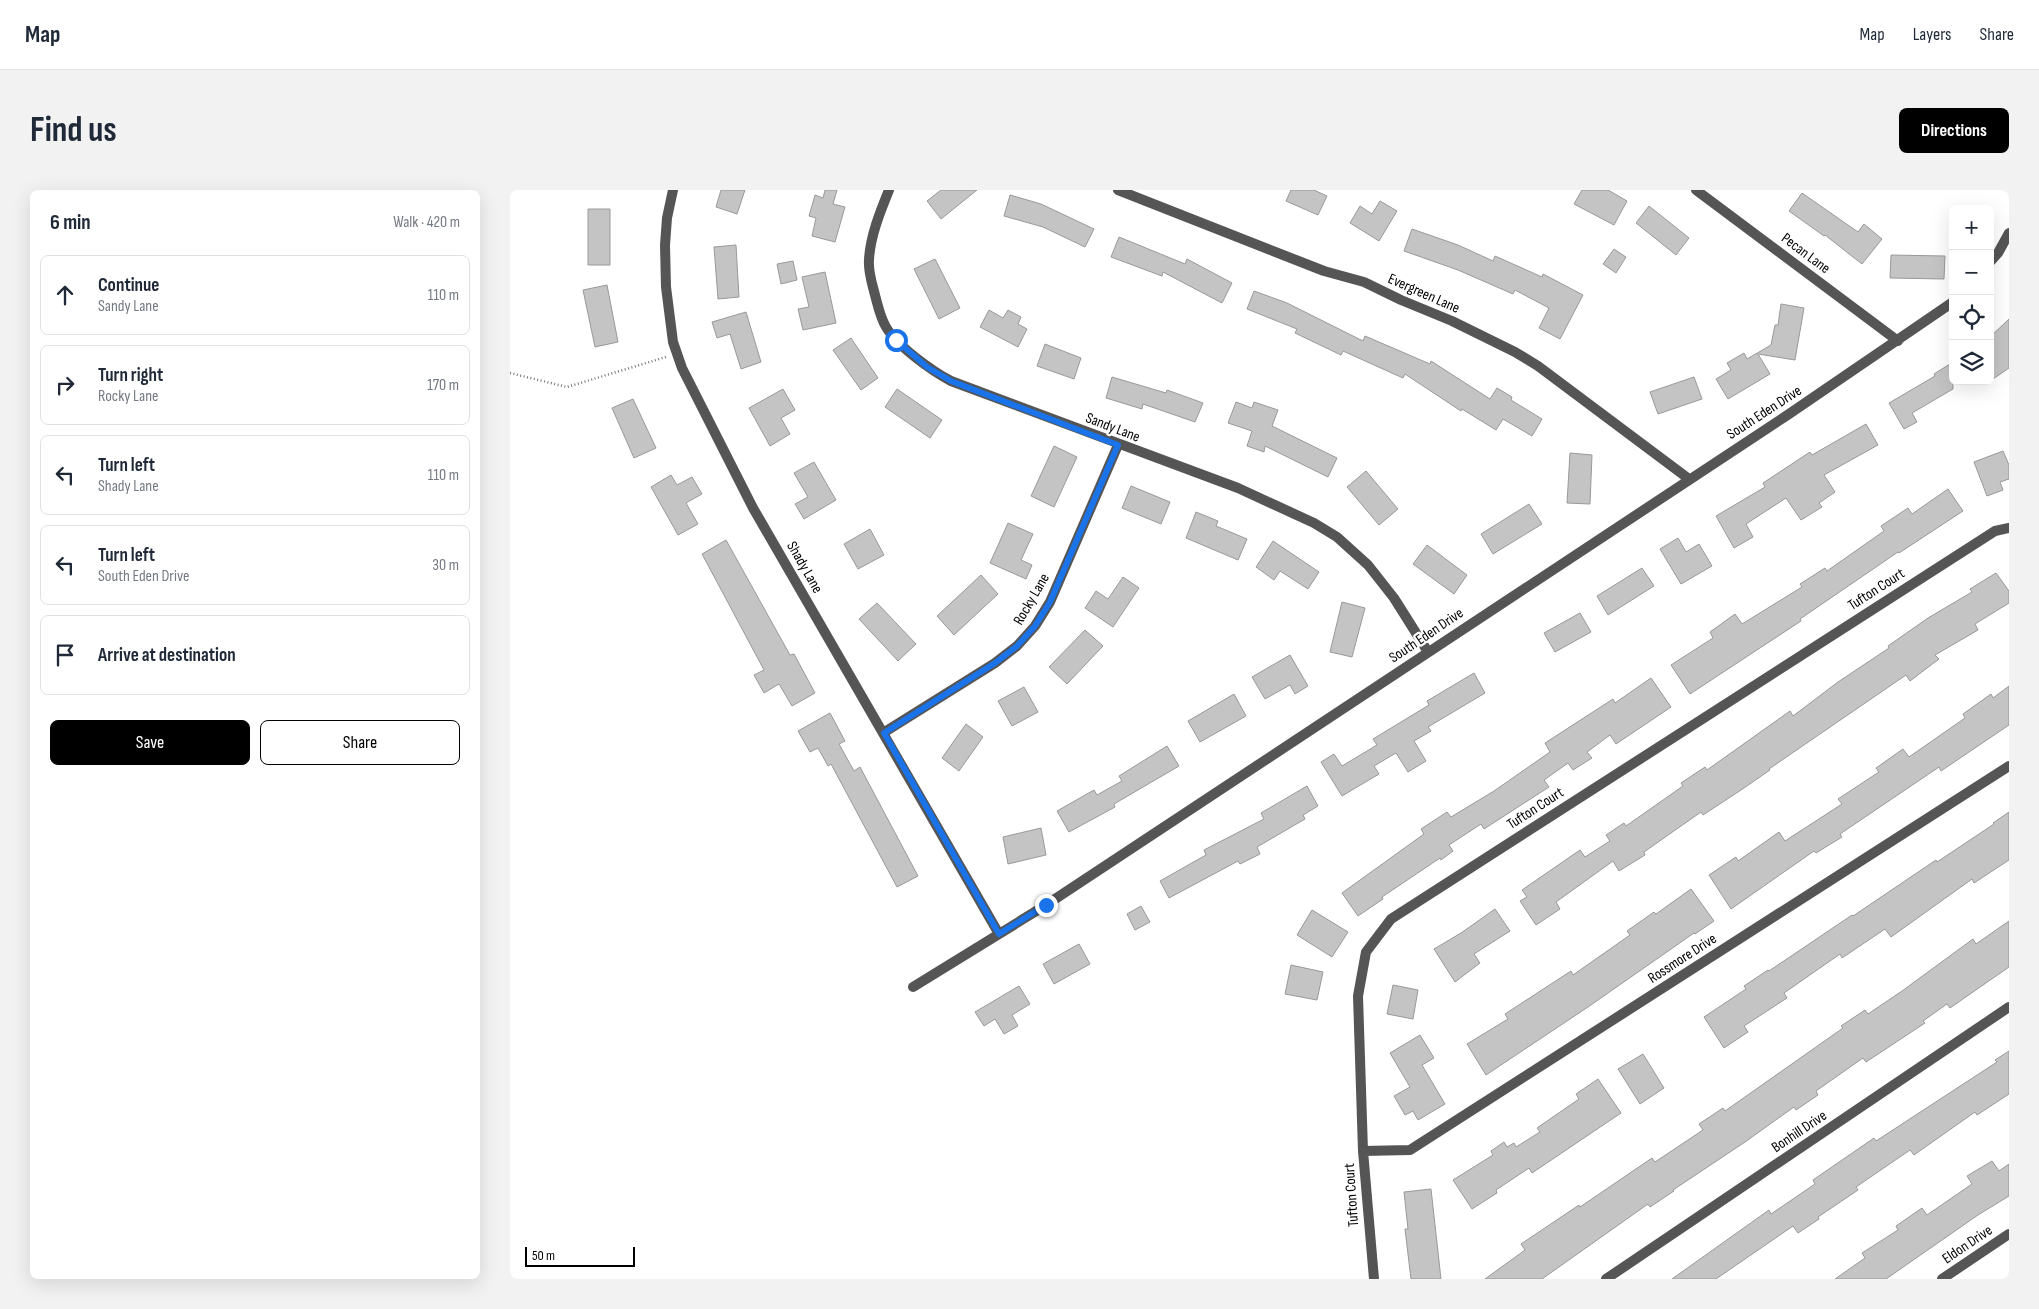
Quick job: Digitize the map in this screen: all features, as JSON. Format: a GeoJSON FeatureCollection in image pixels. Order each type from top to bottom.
{"type":"FeatureCollection","features":[{"type":"Feature","properties":{"kind":"street","name":"Shady Lane"},"geometry":{"type":"LineString","coordinates":[[673,190],[667,218],[666,279],[668,315],[677,354],[692,390],[753,508],[999,934]]}},
{"type":"Feature","properties":{"kind":"street","name":"Sandy Lane"},"geometry":{"type":"LineString","coordinates":[[889,190],[877,222],[870,249],[870,277],[881,317],[887,329],[896,340],[927,367],[951,381],[1118,445],[1238,488],[1326,530],[1359,555],[1368,565],[1394,598],[1428,652]]}},
{"type":"Feature","properties":{"kind":"street","name":"Evergreen Lane"},"geometry":{"type":"LineString","coordinates":[[1118,190],[1324,271],[1364,282],[1452,321],[1515,352],[1538,366],[1689,479]]}},
{"type":"Feature","properties":{"kind":"street","name":"Pecan Lane"},"geometry":{"type":"LineString","coordinates":[[1696,190],[1898,341]]}},
{"type":"Feature","properties":{"kind":"street"},"geometry":{"type":"LineString","coordinates":[[1994,256],[2009,233]]}},
{"type":"Feature","properties":{"kind":"street","name":"South Eden Drive"},"geometry":{"type":"LineString","coordinates":[[913,987],[999,934],[1428,652],[1898,341],[1949,305]]}},
{"type":"Feature","properties":{"kind":"street","name":"Rocky Lane"},"geometry":{"type":"LineString","coordinates":[[884,733],[995,663],[1017,646],[1035,626],[1050,602],[1118,445]]}},
{"type":"Feature","properties":{"kind":"street","name":"Tufton Court"},"geometry":{"type":"LineString","coordinates":[[1374,1279],[1363,1151],[1358,996],[1366,952],[1391,919],[1995,531],[2009,528]]}},
{"type":"Feature","properties":{"kind":"street","name":"Rossmore Drive"},"geometry":{"type":"LineString","coordinates":[[1363,1151],[1410,1150],[2009,766]]}},
{"type":"Feature","properties":{"kind":"street","name":"Bonhill Drive"},"geometry":{"type":"LineString","coordinates":[[1606,1279],[2009,1007]]}},
{"type":"Feature","properties":{"kind":"street","name":"Eldon Drive"},"geometry":{"type":"LineString","coordinates":[[1942,1279],[2009,1234]]}},
{"type":"Feature","properties":{"kind":"path"},"geometry":{"type":"LineString","coordinates":[[510,373],[567,387],[677,354]]}},
{"type":"Feature","properties":{"kind":"building"},"geometry":{"type":"Polygon","coordinates":[[[721,190],[745,190],[737,214],[716,207],[721,190]]]}},
{"type":"Feature","properties":{"kind":"building"},"geometry":{"type":"Polygon","coordinates":[[[825,190],[837,190],[833,204],[845,207],[835,242],[812,236],[816,218],[809,216],[815,195],[823,198],[825,190]]]}},
{"type":"Feature","properties":{"kind":"building"},"geometry":{"type":"Polygon","coordinates":[[[941,190],[977,190],[941,219],[927,201],[941,190]]]}},
{"type":"Feature","properties":{"kind":"building"},"geometry":{"type":"Polygon","coordinates":[[[1291,190],[1314,190],[1327,196],[1318,215],[1286,201],[1291,190]]]}},
{"type":"Feature","properties":{"kind":"building"},"geometry":{"type":"Polygon","coordinates":[[[1582,190],[1608,190],[1627,201],[1614,225],[1574,204],[1582,190]]]}},
{"type":"Feature","properties":{"kind":"building"},"geometry":{"type":"Polygon","coordinates":[[[1802,193],[1858,232],[1864,224],[1882,239],[1862,264],[1825,235],[1789,211],[1802,193]]]}},
{"type":"Feature","properties":{"kind":"building"},"geometry":{"type":"Polygon","coordinates":[[[1010,195],[1041,204],[1094,229],[1085,247],[1043,227],[1004,216],[1010,195]]]}},
{"type":"Feature","properties":{"kind":"building"},"geometry":{"type":"Polygon","coordinates":[[[1380,201],[1397,211],[1379,241],[1350,223],[1360,206],[1372,214],[1380,201]]]}},
{"type":"Feature","properties":{"kind":"building"},"geometry":{"type":"Polygon","coordinates":[[[1649,206],[1689,238],[1676,255],[1636,223],[1649,206]]]}},
{"type":"Feature","properties":{"kind":"building"},"geometry":{"type":"Polygon","coordinates":[[[588,209],[610,209],[610,265],[588,265],[588,209]]]}},
{"type":"Feature","properties":{"kind":"building"},"geometry":{"type":"Polygon","coordinates":[[[1412,229],[1458,245],[1493,261],[1495,256],[1542,277],[1543,274],[1583,295],[1560,339],[1539,328],[1549,308],[1515,290],[1513,294],[1458,270],[1404,251],[1412,229]]]}},
{"type":"Feature","properties":{"kind":"building"},"geometry":{"type":"Polygon","coordinates":[[[1119,237],[1185,264],[1187,259],[1232,283],[1222,303],[1163,272],[1162,276],[1111,257],[1119,237]]]}},
{"type":"Feature","properties":{"kind":"building"},"geometry":{"type":"Polygon","coordinates":[[[736,245],[739,297],[718,299],[714,247],[736,245]]]}},
{"type":"Feature","properties":{"kind":"building"},"geometry":{"type":"Polygon","coordinates":[[[1614,249],[1626,257],[1616,273],[1603,264],[1614,249]]]}},
{"type":"Feature","properties":{"kind":"building"},"geometry":{"type":"Polygon","coordinates":[[[1891,255],[1945,256],[1944,279],[1890,278],[1891,255]]]}},
{"type":"Feature","properties":{"kind":"building"},"geometry":{"type":"Polygon","coordinates":[[[935,259],[960,308],[939,319],[914,269],[935,259]]]}},
{"type":"Feature","properties":{"kind":"building"},"geometry":{"type":"Polygon","coordinates":[[[793,261],[797,280],[781,284],[777,264],[793,261]]]}},
{"type":"Feature","properties":{"kind":"building"},"geometry":{"type":"Polygon","coordinates":[[[825,272],[836,323],[803,330],[798,309],[809,307],[802,277],[825,272]]]}},
{"type":"Feature","properties":{"kind":"building"},"geometry":{"type":"Polygon","coordinates":[[[607,285],[618,342],[595,347],[583,290],[607,285]]]}},
{"type":"Feature","properties":{"kind":"building"},"geometry":{"type":"Polygon","coordinates":[[[1254,291],[1287,303],[1363,341],[1365,336],[1430,364],[1431,361],[1490,399],[1497,388],[1512,397],[1511,400],[1542,419],[1532,436],[1503,419],[1496,430],[1462,409],[1461,411],[1405,374],[1403,378],[1343,351],[1341,355],[1295,333],[1297,329],[1247,309],[1254,291]]]}},
{"type":"Feature","properties":{"kind":"building"},"geometry":{"type":"Polygon","coordinates":[[[1781,304],[1804,308],[1795,360],[1758,354],[1770,374],[1728,399],[1716,379],[1731,370],[1727,363],[1744,353],[1747,359],[1771,345],[1775,325],[1778,325],[1781,304]]]}},
{"type":"Feature","properties":{"kind":"building"},"geometry":{"type":"Polygon","coordinates":[[[989,310],[1003,318],[1008,310],[1021,317],[1018,324],[1027,329],[1018,347],[980,327],[989,310]]]}},
{"type":"Feature","properties":{"kind":"building"},"geometry":{"type":"Polygon","coordinates":[[[746,312],[761,362],[741,369],[730,334],[717,338],[712,322],[746,312]]]}},
{"type":"Feature","properties":{"kind":"building"},"geometry":{"type":"Polygon","coordinates":[[[2009,319],[2009,368],[1994,378],[1994,340],[1994,333],[2009,319]]]}},
{"type":"Feature","properties":{"kind":"building"},"geometry":{"type":"Polygon","coordinates":[[[851,338],[878,378],[861,390],[833,350],[851,338]]]}},
{"type":"Feature","properties":{"kind":"building"},"geometry":{"type":"Polygon","coordinates":[[[1045,344],[1081,358],[1074,379],[1037,366],[1045,344]]]}},
{"type":"Feature","properties":{"kind":"building"},"geometry":{"type":"Polygon","coordinates":[[[1949,365],[1949,385],[1953,385],[1953,389],[1912,413],[1917,422],[1904,429],[1889,403],[1935,376],[1934,374],[1949,365]]]}},
{"type":"Feature","properties":{"kind":"building"},"geometry":{"type":"Polygon","coordinates":[[[1112,377],[1166,393],[1167,390],[1203,403],[1195,422],[1143,404],[1142,409],[1106,398],[1112,377]]]}},
{"type":"Feature","properties":{"kind":"building"},"geometry":{"type":"Polygon","coordinates":[[[1694,377],[1702,399],[1658,414],[1650,392],[1694,377]]]}},
{"type":"Feature","properties":{"kind":"building"},"geometry":{"type":"Polygon","coordinates":[[[783,389],[795,410],[781,418],[790,434],[770,446],[749,408],[783,389]]]}},
{"type":"Feature","properties":{"kind":"building"},"geometry":{"type":"Polygon","coordinates":[[[897,389],[942,420],[930,438],[885,407],[897,389]]]}},
{"type":"Feature","properties":{"kind":"building"},"geometry":{"type":"Polygon","coordinates":[[[633,399],[656,448],[634,458],[612,408],[633,399]]]}},
{"type":"Feature","properties":{"kind":"building"},"geometry":{"type":"Polygon","coordinates":[[[1236,402],[1252,408],[1254,402],[1278,410],[1272,426],[1337,458],[1328,477],[1265,446],[1264,452],[1247,446],[1252,431],[1228,423],[1236,402]]]}},
{"type":"Feature","properties":{"kind":"building"},"geometry":{"type":"Polygon","coordinates":[[[1866,424],[1878,445],[1824,475],[1835,492],[1819,503],[1822,507],[1801,520],[1786,498],[1746,524],[1753,537],[1734,548],[1716,516],[1765,487],[1763,483],[1810,452],[1812,455],[1866,424]]]}},
{"type":"Feature","properties":{"kind":"building"},"geometry":{"type":"Polygon","coordinates":[[[1054,446],[1077,457],[1054,507],[1031,496],[1054,446]]]}},
{"type":"Feature","properties":{"kind":"building"},"geometry":{"type":"Polygon","coordinates":[[[2003,451],[2009,465],[2009,479],[2000,482],[2003,490],[1987,496],[1974,462],[2003,451]]]}},
{"type":"Feature","properties":{"kind":"building"},"geometry":{"type":"Polygon","coordinates":[[[1570,453],[1592,455],[1590,504],[1567,503],[1570,453]]]}},
{"type":"Feature","properties":{"kind":"building"},"geometry":{"type":"Polygon","coordinates":[[[814,462],[836,500],[804,519],[795,504],[808,497],[794,473],[814,462]]]}},
{"type":"Feature","properties":{"kind":"building"},"geometry":{"type":"Polygon","coordinates":[[[1366,471],[1398,509],[1379,525],[1347,487],[1366,471]]]}},
{"type":"Feature","properties":{"kind":"building"},"geometry":{"type":"Polygon","coordinates":[[[671,475],[677,485],[692,477],[702,494],[686,503],[698,524],[678,535],[651,487],[671,475]]]}},
{"type":"Feature","properties":{"kind":"building"},"geometry":{"type":"Polygon","coordinates":[[[1131,486],[1170,502],[1161,524],[1122,508],[1131,486]]]}},
{"type":"Feature","properties":{"kind":"building"},"geometry":{"type":"Polygon","coordinates":[[[1948,489],[1963,511],[1898,552],[1800,619],[1801,621],[1690,694],[1671,665],[1713,638],[1710,632],[1735,614],[1742,624],[1802,587],[1800,584],[1825,568],[1827,571],[1884,531],[1881,526],[1908,508],[1912,514],[1948,489]]]}},
{"type":"Feature","properties":{"kind":"building"},"geometry":{"type":"Polygon","coordinates":[[[1529,504],[1542,524],[1493,554],[1481,534],[1529,504]]]}},
{"type":"Feature","properties":{"kind":"building"},"geometry":{"type":"Polygon","coordinates":[[[1196,512],[1218,521],[1216,526],[1247,539],[1238,560],[1186,538],[1196,512]]]}},
{"type":"Feature","properties":{"kind":"building"},"geometry":{"type":"Polygon","coordinates":[[[1008,523],[1033,534],[1021,560],[1032,565],[1026,579],[990,563],[1008,523]]]}},
{"type":"Feature","properties":{"kind":"building"},"geometry":{"type":"Polygon","coordinates":[[[870,529],[884,555],[858,569],[844,544],[870,529]]]}},
{"type":"Feature","properties":{"kind":"building"},"geometry":{"type":"Polygon","coordinates":[[[1678,538],[1686,552],[1699,544],[1712,566],[1681,584],[1660,549],[1678,538]]]}},
{"type":"Feature","properties":{"kind":"building"},"geometry":{"type":"Polygon","coordinates":[[[726,540],[790,655],[794,654],[815,693],[792,706],[779,684],[764,693],[754,675],[764,670],[702,554],[726,540]]]}},
{"type":"Feature","properties":{"kind":"building"},"geometry":{"type":"Polygon","coordinates":[[[1273,541],[1319,572],[1308,589],[1280,571],[1274,580],[1256,567],[1273,541]]]}},
{"type":"Feature","properties":{"kind":"building"},"geometry":{"type":"Polygon","coordinates":[[[1427,545],[1467,575],[1454,594],[1413,564],[1427,545]]]}},
{"type":"Feature","properties":{"kind":"building"},"geometry":{"type":"Polygon","coordinates":[[[1642,568],[1654,586],[1608,615],[1597,596],[1642,568]]]}},
{"type":"Feature","properties":{"kind":"building"},"geometry":{"type":"Polygon","coordinates":[[[1996,573],[2009,591],[2009,603],[1975,624],[1978,630],[1935,655],[1939,659],[1910,681],[1906,675],[1744,788],[1703,815],[1701,812],[1644,852],[1645,855],[1619,871],[1613,861],[1556,902],[1560,909],[1536,925],[1520,901],[1527,897],[1522,890],[1580,850],[1585,857],[1610,841],[1606,835],[1624,823],[1626,826],[1683,786],[1681,783],[1705,767],[1707,770],[1790,711],[1793,716],[1838,682],[1889,648],[1888,646],[1928,618],[1972,592],[1970,589],[1996,573]]]}},
{"type":"Feature","properties":{"kind":"building"},"geometry":{"type":"Polygon","coordinates":[[[981,575],[998,594],[954,635],[937,616],[981,575]]]}},
{"type":"Feature","properties":{"kind":"building"},"geometry":{"type":"Polygon","coordinates":[[[1123,577],[1139,588],[1113,627],[1085,608],[1096,591],[1108,599],[1123,577]]]}},
{"type":"Feature","properties":{"kind":"building"},"geometry":{"type":"Polygon","coordinates":[[[1342,602],[1365,608],[1352,657],[1330,652],[1342,602]]]}},
{"type":"Feature","properties":{"kind":"building"},"geometry":{"type":"Polygon","coordinates":[[[877,603],[916,644],[898,661],[859,619],[877,603]]]}},
{"type":"Feature","properties":{"kind":"building"},"geometry":{"type":"Polygon","coordinates":[[[1580,613],[1591,632],[1555,652],[1544,633],[1580,613]]]}},
{"type":"Feature","properties":{"kind":"building"},"geometry":{"type":"Polygon","coordinates":[[[1085,630],[1103,646],[1067,684],[1049,667],[1085,630]]]}},
{"type":"Feature","properties":{"kind":"building"},"geometry":{"type":"Polygon","coordinates":[[[1290,655],[1308,686],[1295,694],[1290,685],[1265,699],[1252,677],[1290,655]]]}},
{"type":"Feature","properties":{"kind":"building"},"geometry":{"type":"Polygon","coordinates":[[[1474,673],[1485,693],[1428,727],[1431,731],[1414,741],[1426,761],[1408,772],[1396,753],[1374,766],[1379,774],[1342,796],[1321,762],[1334,754],[1342,766],[1377,745],[1373,739],[1429,705],[1427,701],[1474,673]]]}},
{"type":"Feature","properties":{"kind":"building"},"geometry":{"type":"Polygon","coordinates":[[[1651,678],[1671,707],[1616,744],[1610,735],[1587,752],[1592,758],[1573,770],[1568,763],[1544,780],[1549,787],[1484,829],[1481,824],[1449,845],[1453,851],[1382,897],[1383,899],[1358,916],[1342,893],[1424,834],[1421,829],[1447,812],[1451,817],[1494,791],[1550,752],[1545,743],[1613,699],[1615,703],[1651,678]]]}},
{"type":"Feature","properties":{"kind":"building"},"geometry":{"type":"Polygon","coordinates":[[[2009,686],[2009,725],[1941,771],[1939,767],[1840,834],[1842,837],[1816,853],[1814,851],[1731,909],[1709,875],[1736,857],[1738,861],[1779,832],[1785,841],[1842,804],[1838,799],[1879,772],[1876,768],[1903,749],[1909,757],[1965,718],[1963,714],[1991,694],[1993,698],[2009,686]]]}},
{"type":"Feature","properties":{"kind":"building"},"geometry":{"type":"Polygon","coordinates":[[[1024,687],[1038,712],[1012,726],[998,701],[1024,687]]]}},
{"type":"Feature","properties":{"kind":"building"},"geometry":{"type":"Polygon","coordinates":[[[1234,694],[1246,716],[1200,742],[1188,721],[1234,694]]]}},
{"type":"Feature","properties":{"kind":"building"},"geometry":{"type":"Polygon","coordinates":[[[830,713],[845,741],[839,744],[854,771],[860,767],[918,876],[897,887],[831,764],[828,766],[818,748],[810,752],[798,731],[830,713]]]}},
{"type":"Feature","properties":{"kind":"building"},"geometry":{"type":"Polygon","coordinates":[[[966,724],[983,737],[959,771],[942,758],[966,724]]]}},
{"type":"Feature","properties":{"kind":"building"},"geometry":{"type":"Polygon","coordinates":[[[1167,746],[1179,766],[1114,804],[1115,807],[1069,832],[1057,811],[1094,790],[1097,795],[1122,781],[1119,776],[1167,746]]]}},
{"type":"Feature","properties":{"kind":"building"},"geometry":{"type":"Polygon","coordinates":[[[1307,786],[1318,806],[1303,815],[1305,819],[1257,847],[1260,854],[1240,864],[1238,861],[1169,898],[1160,881],[1206,855],[1204,850],[1264,819],[1261,813],[1307,786]]]}},
{"type":"Feature","properties":{"kind":"building"},"geometry":{"type":"Polygon","coordinates":[[[2009,812],[2009,860],[1974,883],[1972,879],[1891,937],[1885,929],[1842,958],[1840,954],[1784,993],[1787,998],[1744,1026],[1748,1032],[1724,1048],[1704,1017],[1746,989],[1744,986],[1936,860],[1937,862],[2009,812]]]}},
{"type":"Feature","properties":{"kind":"building"},"geometry":{"type":"Polygon","coordinates":[[[1041,828],[1046,855],[1008,864],[1003,837],[1041,828]]]}},
{"type":"Feature","properties":{"kind":"building"},"geometry":{"type":"Polygon","coordinates":[[[1691,889],[1714,921],[1486,1075],[1467,1044],[1508,1019],[1505,1014],[1571,971],[1573,975],[1630,935],[1627,931],[1654,912],[1656,914],[1691,889]]]}},
{"type":"Feature","properties":{"kind":"building"},"geometry":{"type":"Polygon","coordinates":[[[1141,906],[1150,922],[1135,930],[1127,914],[1141,906]]]}},
{"type":"Feature","properties":{"kind":"building"},"geometry":{"type":"Polygon","coordinates":[[[1495,909],[1510,931],[1474,954],[1480,963],[1455,982],[1434,949],[1495,909]]]}},
{"type":"Feature","properties":{"kind":"building"},"geometry":{"type":"Polygon","coordinates":[[[1312,910],[1348,932],[1332,957],[1297,935],[1312,910]]]}},
{"type":"Feature","properties":{"kind":"building"},"geometry":{"type":"Polygon","coordinates":[[[2009,921],[2009,967],[1950,1008],[1947,1004],[1923,1021],[1925,1023],[1866,1062],[1863,1058],[1816,1091],[1818,1095],[1796,1110],[1794,1107],[1650,1207],[1648,1204],[1542,1279],[1485,1279],[1525,1250],[1521,1244],[1652,1158],[1655,1162],[1703,1130],[1699,1124],[1723,1108],[1725,1111],[1843,1028],[1841,1026],[1865,1010],[1868,1014],[1973,939],[1976,944],[2009,921]]]}},
{"type":"Feature","properties":{"kind":"building"},"geometry":{"type":"Polygon","coordinates":[[[1079,944],[1090,964],[1054,984],[1043,964],[1079,944]]]}},
{"type":"Feature","properties":{"kind":"building"},"geometry":{"type":"Polygon","coordinates":[[[1291,965],[1323,972],[1317,1000],[1285,994],[1291,965]]]}},
{"type":"Feature","properties":{"kind":"building"},"geometry":{"type":"Polygon","coordinates":[[[1393,985],[1418,990],[1413,1019],[1387,1014],[1393,985]]]}},
{"type":"Feature","properties":{"kind":"building"},"geometry":{"type":"Polygon","coordinates":[[[1019,986],[1030,1004],[1012,1015],[1018,1026],[1004,1034],[995,1019],[984,1026],[975,1012],[1019,986]]]}},
{"type":"Feature","properties":{"kind":"building"},"geometry":{"type":"Polygon","coordinates":[[[1420,1035],[1434,1058],[1422,1065],[1445,1104],[1418,1120],[1413,1111],[1405,1115],[1394,1096],[1410,1087],[1390,1053],[1420,1035]]]}},
{"type":"Feature","properties":{"kind":"building"},"geometry":{"type":"Polygon","coordinates":[[[2009,1051],[2009,1094],[1977,1115],[1975,1112],[1914,1155],[1910,1150],[1856,1187],[1858,1190],[1798,1233],[1793,1226],[1716,1279],[1672,1279],[1769,1210],[1771,1214],[1815,1184],[1813,1180],[1874,1138],[1876,1141],[1997,1062],[1995,1060],[2009,1051]]]}},
{"type":"Feature","properties":{"kind":"building"},"geometry":{"type":"Polygon","coordinates":[[[1643,1054],[1664,1088],[1640,1104],[1618,1069],[1643,1054]]]}},
{"type":"Feature","properties":{"kind":"building"},"geometry":{"type":"Polygon","coordinates":[[[1598,1079],[1621,1113],[1532,1173],[1529,1168],[1496,1190],[1497,1193],[1472,1209],[1453,1180],[1493,1155],[1491,1151],[1504,1142],[1507,1147],[1514,1143],[1516,1147],[1540,1132],[1537,1128],[1579,1099],[1576,1094],[1598,1079]]]}},
{"type":"Feature","properties":{"kind":"building"},"geometry":{"type":"Polygon","coordinates":[[[1992,1161],[1999,1171],[2009,1164],[2009,1196],[1978,1215],[1886,1279],[1835,1279],[1865,1258],[1862,1253],[1898,1230],[1896,1226],[1922,1208],[1927,1215],[1972,1184],[1967,1176],[1992,1161]]]}},
{"type":"Feature","properties":{"kind":"building"},"geometry":{"type":"Polygon","coordinates":[[[1431,1189],[1441,1279],[1411,1279],[1405,1229],[1408,1229],[1404,1192],[1431,1189]]]}},
{"type":"Feature","properties":{"kind":"route"},"geometry":{"type":"LineString","coordinates":[[896,340],[927,367],[951,381],[1118,445],[1050,602],[1035,626],[1017,646],[995,663],[884,733],[999,934],[1046,905]]}}]}
